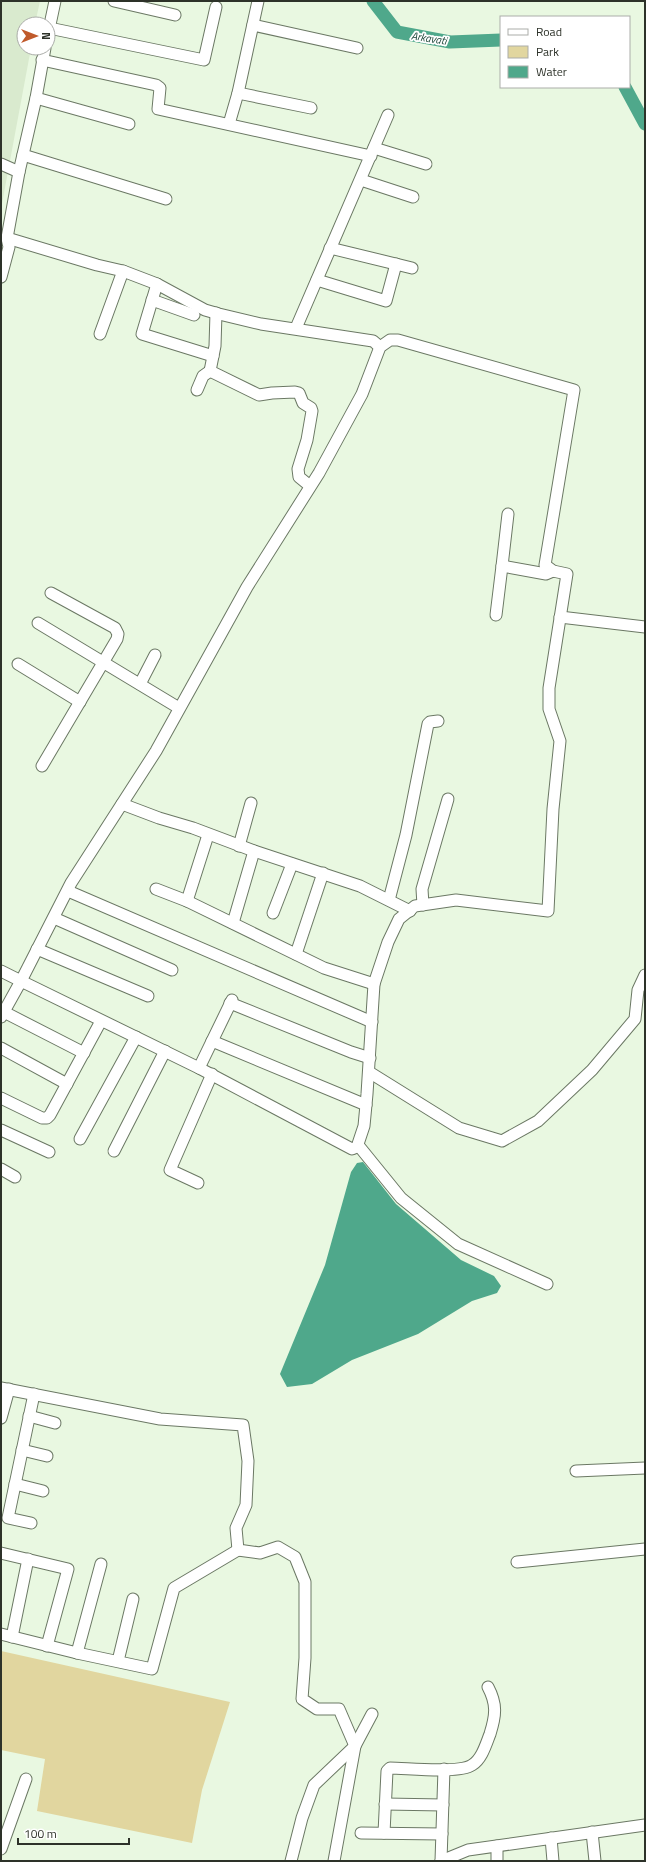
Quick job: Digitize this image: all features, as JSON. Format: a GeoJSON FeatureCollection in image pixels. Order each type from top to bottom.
{"type":"FeatureCollection","features":[{"type":"Feature","properties":{"kind":"street"},"geometry":{"type":"LineString","coordinates":[[114,1],[175,15]]}},
{"type":"Feature","properties":{"kind":"street"},"geometry":{"type":"LineString","coordinates":[[229,124],[238,93],[258,1]]}},
{"type":"Feature","properties":{"kind":"street"},"geometry":{"type":"LineString","coordinates":[[52,16],[54,2]]}},
{"type":"Feature","properties":{"kind":"street"},"geometry":{"type":"LineString","coordinates":[[56,32],[204,60],[216,7]]}},
{"type":"Feature","properties":{"kind":"street"},"geometry":{"type":"LineString","coordinates":[[252,25],[357,48]]}},
{"type":"Feature","properties":{"kind":"street"},"geometry":{"type":"LineString","coordinates":[[1,277],[9,247],[7,238],[19,172],[36,98],[43,56]]}},
{"type":"Feature","properties":{"kind":"street"},"geometry":{"type":"LineString","coordinates":[[42,60],[156,85],[160,88],[158,109],[426,164]]}},
{"type":"Feature","properties":{"kind":"street"},"geometry":{"type":"LineString","coordinates":[[238,93],[311,108]]}},
{"type":"Feature","properties":{"kind":"street"},"geometry":{"type":"LineString","coordinates":[[36,98],[129,124]]}},
{"type":"Feature","properties":{"kind":"street"},"geometry":{"type":"LineString","coordinates":[[296,328],[388,115]]}},
{"type":"Feature","properties":{"kind":"street"},"geometry":{"type":"LineString","coordinates":[[24,155],[166,199]]}},
{"type":"Feature","properties":{"kind":"street"},"geometry":{"type":"LineString","coordinates":[[1,164],[19,172]]}},
{"type":"Feature","properties":{"kind":"street"},"geometry":{"type":"LineString","coordinates":[[361,180],[413,197]]}},
{"type":"Feature","properties":{"kind":"street"},"geometry":{"type":"LineString","coordinates":[[7,238],[97,265],[123,271],[157,284],[205,310],[261,324],[296,328],[373,341],[380,347]]}},
{"type":"Feature","properties":{"kind":"street"},"geometry":{"type":"LineString","coordinates":[[330,248],[412,268]]}},
{"type":"Feature","properties":{"kind":"street"},"geometry":{"type":"LineString","coordinates":[[317,280],[386,301],[396,264]]}},
{"type":"Feature","properties":{"kind":"street"},"geometry":{"type":"LineString","coordinates":[[100,334],[123,271]]}},
{"type":"Feature","properties":{"kind":"street"},"geometry":{"type":"LineString","coordinates":[[157,284],[142,334],[213,356]]}},
{"type":"Feature","properties":{"kind":"street"},"geometry":{"type":"LineString","coordinates":[[152,300],[194,315]]}},
{"type":"Feature","properties":{"kind":"street"},"geometry":{"type":"LineString","coordinates":[[197,390],[203,376],[210,371],[216,346],[216,313]]}},
{"type":"Feature","properties":{"kind":"street"},"geometry":{"type":"LineString","coordinates":[[84,1053],[2,1014],[21,982],[68,891],[156,751],[247,587],[319,473],[362,394],[380,347],[390,340],[398,340],[574,390],[546,565],[553,571],[567,574],[549,688],[549,709],[560,741],[553,809],[548,911],[456,900],[415,906],[399,919],[388,942],[374,984],[370,1058],[364,1126],[355,1147]]}},
{"type":"Feature","properties":{"kind":"street"},"geometry":{"type":"LineString","coordinates":[[210,371],[259,395],[272,392],[299,393],[303,403],[311,408],[312,411],[307,440],[298,469],[299,477],[310,486]]}},
{"type":"Feature","properties":{"kind":"street"},"geometry":{"type":"LineString","coordinates":[[496,615],[508,514]]}},
{"type":"Feature","properties":{"kind":"street"},"geometry":{"type":"LineString","coordinates":[[502,566],[546,574],[553,571]]}},
{"type":"Feature","properties":{"kind":"street"},"geometry":{"type":"LineString","coordinates":[[42,766],[117,639],[118,634],[115,628],[51,593]]}},
{"type":"Feature","properties":{"kind":"street"},"geometry":{"type":"LineString","coordinates":[[560,617],[645,627]]}},
{"type":"Feature","properties":{"kind":"street"},"geometry":{"type":"LineString","coordinates":[[38,623],[179,708]]}},
{"type":"Feature","properties":{"kind":"street"},"geometry":{"type":"LineString","coordinates":[[140,684],[155,655]]}},
{"type":"Feature","properties":{"kind":"street"},"geometry":{"type":"LineString","coordinates":[[18,664],[80,702]]}},
{"type":"Feature","properties":{"kind":"street"},"geometry":{"type":"LineString","coordinates":[[389,900],[406,835],[428,724],[430,722],[438,721]]}},
{"type":"Feature","properties":{"kind":"street"},"geometry":{"type":"LineString","coordinates":[[423,905],[422,889],[448,799]]}},
{"type":"Feature","properties":{"kind":"street"},"geometry":{"type":"LineString","coordinates":[[239,846],[251,803]]}},
{"type":"Feature","properties":{"kind":"street"},"geometry":{"type":"LineString","coordinates":[[122,804],[159,818],[193,828],[239,846],[360,886],[410,911]]}},
{"type":"Feature","properties":{"kind":"street"},"geometry":{"type":"LineString","coordinates":[[187,901],[208,835]]}},
{"type":"Feature","properties":{"kind":"street"},"geometry":{"type":"LineString","coordinates":[[232,923],[254,851]]}},
{"type":"Feature","properties":{"kind":"street"},"geometry":{"type":"LineString","coordinates":[[273,913],[292,864]]}},
{"type":"Feature","properties":{"kind":"street"},"geometry":{"type":"LineString","coordinates":[[296,954],[323,873]]}},
{"type":"Feature","properties":{"kind":"street"},"geometry":{"type":"LineString","coordinates":[[156,889],[187,901],[324,968],[374,984]]}},
{"type":"Feature","properties":{"kind":"street"},"geometry":{"type":"LineString","coordinates":[[68,891],[372,1027]]}},
{"type":"Feature","properties":{"kind":"street"},"geometry":{"type":"LineString","coordinates":[[54,918],[172,970]]}},
{"type":"Feature","properties":{"kind":"street"},"geometry":{"type":"LineString","coordinates":[[37,950],[148,996]]}},
{"type":"Feature","properties":{"kind":"street"},"geometry":{"type":"LineString","coordinates":[[1,971],[212,1074],[355,1147],[401,1198],[458,1244],[547,1284]]}},
{"type":"Feature","properties":{"kind":"street"},"geometry":{"type":"LineString","coordinates":[[369,1072],[459,1128],[502,1141],[538,1121],[592,1070],[635,1019],[638,990],[645,975]]}},
{"type":"Feature","properties":{"kind":"street"},"geometry":{"type":"LineString","coordinates":[[199,1068],[231,1001],[351,1052],[370,1058]]}},
{"type":"Feature","properties":{"kind":"street"},"geometry":{"type":"LineString","coordinates":[[1,1098],[42,1118],[47,1118],[102,1021]]}},
{"type":"Feature","properties":{"kind":"street"},"geometry":{"type":"LineString","coordinates":[[80,1139],[136,1037]]}},
{"type":"Feature","properties":{"kind":"street"},"geometry":{"type":"LineString","coordinates":[[212,1041],[278,1070],[366,1105]]}},
{"type":"Feature","properties":{"kind":"street"},"geometry":{"type":"LineString","coordinates":[[1,1048],[67,1084]]}},
{"type":"Feature","properties":{"kind":"street"},"geometry":{"type":"LineString","coordinates":[[114,1151],[165,1051]]}},
{"type":"Feature","properties":{"kind":"street"},"geometry":{"type":"LineString","coordinates":[[198,1183],[170,1170],[212,1074]]}},
{"type":"Feature","properties":{"kind":"street"},"geometry":{"type":"LineString","coordinates":[[1,1130],[49,1152]]}},
{"type":"Feature","properties":{"kind":"street"},"geometry":{"type":"LineString","coordinates":[[1,1170],[16,1177]]}},
{"type":"Feature","properties":{"kind":"street"},"geometry":{"type":"LineString","coordinates":[[1,1418],[5,1388],[160,1419],[243,1424],[248,1461],[246,1504],[236,1528],[238,1550]]}},
{"type":"Feature","properties":{"kind":"street"},"geometry":{"type":"LineString","coordinates":[[31,1523],[8,1518],[34,1394]]}},
{"type":"Feature","properties":{"kind":"street"},"geometry":{"type":"LineString","coordinates":[[29,1416],[55,1424]]}},
{"type":"Feature","properties":{"kind":"street"},"geometry":{"type":"LineString","coordinates":[[22,1450],[47,1456]]}},
{"type":"Feature","properties":{"kind":"street"},"geometry":{"type":"LineString","coordinates":[[576,1471],[645,1468]]}},
{"type":"Feature","properties":{"kind":"street"},"geometry":{"type":"LineString","coordinates":[[15,1484],[43,1491]]}},
{"type":"Feature","properties":{"kind":"street"},"geometry":{"type":"LineString","coordinates":[[28,1559],[6,1635],[77,1653],[152,1669],[174,1588],[238,1550],[260,1553],[278,1547],[295,1557],[305,1582],[305,1658],[302,1699],[317,1709],[339,1709],[355,1746]]}},
{"type":"Feature","properties":{"kind":"street"},"geometry":{"type":"LineString","coordinates":[[517,1562],[645,1549]]}},
{"type":"Feature","properties":{"kind":"street"},"geometry":{"type":"LineString","coordinates":[[1,1553],[68,1569],[47,1646]]}},
{"type":"Feature","properties":{"kind":"street"},"geometry":{"type":"LineString","coordinates":[[77,1653],[101,1564]]}},
{"type":"Feature","properties":{"kind":"street"},"geometry":{"type":"LineString","coordinates":[[118,1661],[133,1599]]}},
{"type":"Feature","properties":{"kind":"street"},"geometry":{"type":"LineString","coordinates":[[384,1833],[386,1775],[390,1768],[461,1770],[472,1765],[483,1751],[490,1733],[494,1716],[495,1700],[488,1687]]}},
{"type":"Feature","properties":{"kind":"street"},"geometry":{"type":"LineString","coordinates":[[334,1861],[355,1746],[372,1714]]}},
{"type":"Feature","properties":{"kind":"street"},"geometry":{"type":"LineString","coordinates":[[291,1861],[302,1818],[314,1785],[355,1746]]}},
{"type":"Feature","properties":{"kind":"street"},"geometry":{"type":"LineString","coordinates":[[444,1769],[441,1861],[468,1850],[645,1825]]}},
{"type":"Feature","properties":{"kind":"street"},"geometry":{"type":"LineString","coordinates":[[1,1849],[26,1779]]}},
{"type":"Feature","properties":{"kind":"street"},"geometry":{"type":"LineString","coordinates":[[385,1804],[442,1805]]}},
{"type":"Feature","properties":{"kind":"street"},"geometry":{"type":"LineString","coordinates":[[592,1832],[595,1861]]}},
{"type":"Feature","properties":{"kind":"street"},"geometry":{"type":"LineString","coordinates":[[361,1833],[442,1834]]}},
{"type":"Feature","properties":{"kind":"street"},"geometry":{"type":"LineString","coordinates":[[551,1838],[553,1861]]}},
{"type":"Feature","properties":{"kind":"street"},"geometry":{"type":"LineString","coordinates":[[496,1846],[497,1861]]}},
{"type":"Feature","properties":{"kind":"shaded area"},"geometry":{"type":"Polygon","coordinates":[[[1,1],[40,1],[37,16],[16,16],[16,56],[30,56],[1,209],[1,1]]]}},
{"type":"Feature","properties":{"kind":"green space"},"geometry":{"type":"Polygon","coordinates":[[[1,1651],[230,1702],[202,1790],[192,1843],[37,1811],[45,1759],[1,1750],[1,1651]]]}},
{"type":"Feature","properties":{"kind":"water"},"geometry":{"type":"Polygon","coordinates":[[[363,1162],[396,1204],[461,1260],[494,1276],[501,1286],[497,1293],[472,1301],[418,1334],[352,1360],[312,1384],[287,1387],[280,1374],[325,1265],[351,1172],[357,1163],[363,1162]]]}},
{"type":"Feature","properties":{"kind":"waterway","name":"Arkavati"},"geometry":{"type":"LineString","coordinates":[[373,1],[397,32],[450,42],[500,40]]}},
{"type":"Feature","properties":{"kind":"waterway","name":"Arkavati"},"geometry":{"type":"LineString","coordinates":[[626,88],[645,124]]}}]}
